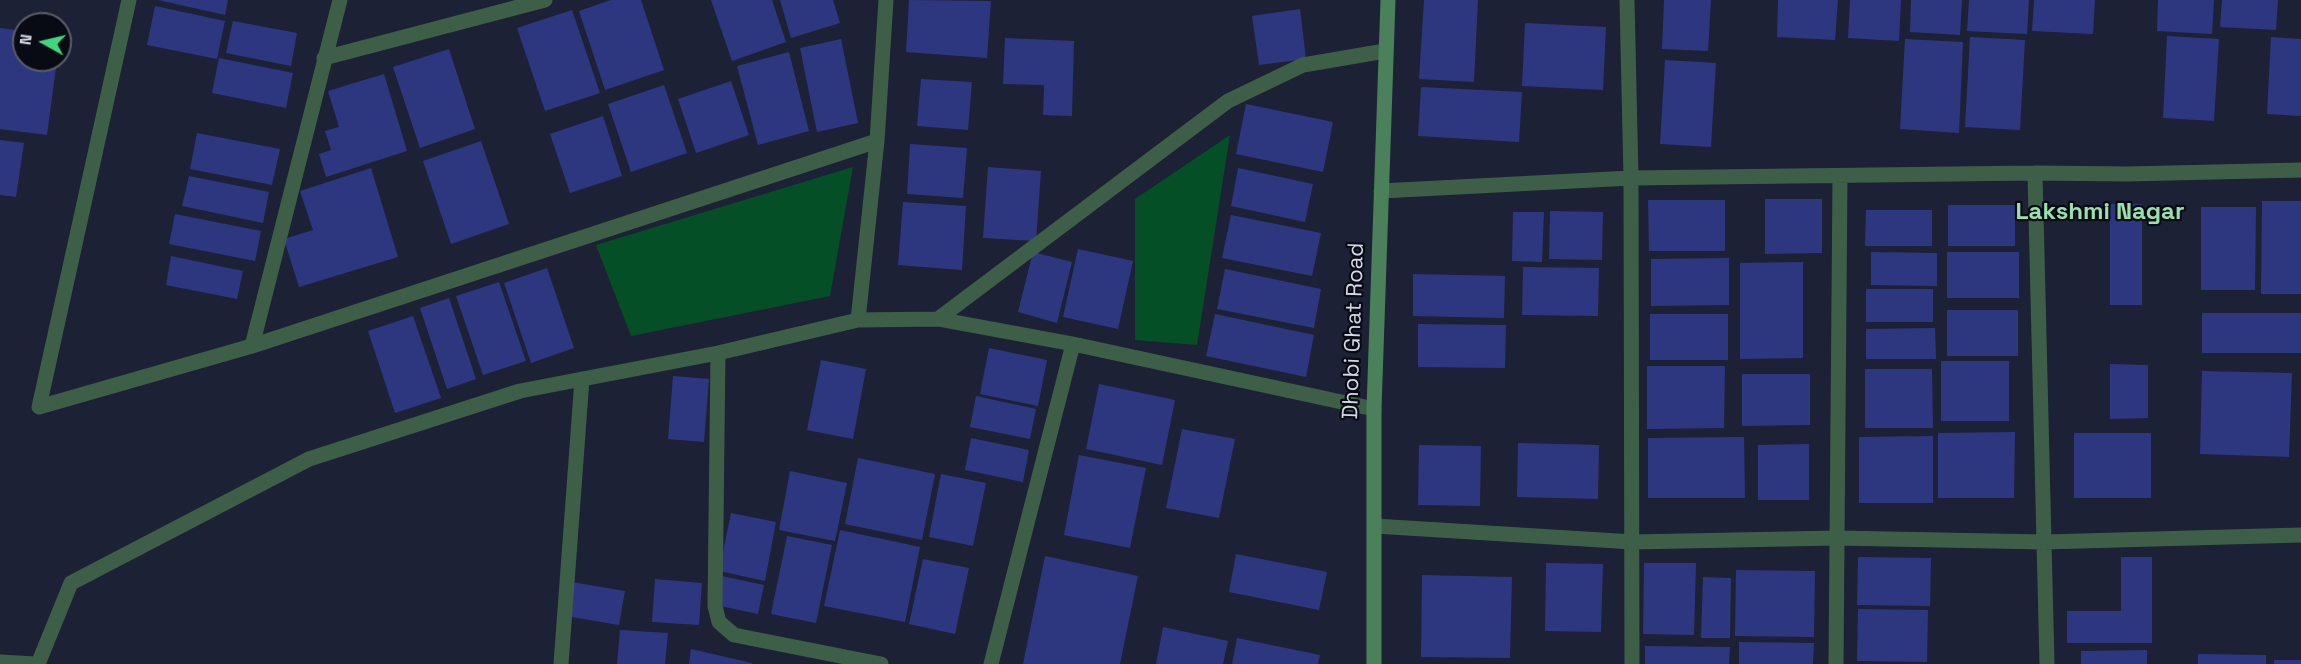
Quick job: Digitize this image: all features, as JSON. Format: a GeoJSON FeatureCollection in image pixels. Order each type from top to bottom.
{"type":"FeatureCollection","features":[{"type":"Feature","properties":{"kind":"main road","name":"Dhobi Ghat Road"},"geometry":{"type":"LineString","coordinates":[[1374,664],[1374,409],[1388,0]]}},
{"type":"Feature","properties":{"kind":"street"},"geometry":{"type":"LineString","coordinates":[[129,0],[39,407],[252,345],[877,141]]}},
{"type":"Feature","properties":{"kind":"street"},"geometry":{"type":"LineString","coordinates":[[252,345],[340,0]]}},
{"type":"Feature","properties":{"kind":"street"},"geometry":{"type":"LineString","coordinates":[[324,58],[546,0]]}},
{"type":"Feature","properties":{"kind":"street"},"geometry":{"type":"LineString","coordinates":[[858,320],[877,141],[886,0]]}},
{"type":"Feature","properties":{"kind":"street"},"geometry":{"type":"LineString","coordinates":[[1627,0],[1631,178],[1632,664]]}},
{"type":"Feature","properties":{"kind":"street"},"geometry":{"type":"LineString","coordinates":[[938,319],[1228,101],[1303,65],[1385,51]]}},
{"type":"Feature","properties":{"kind":"street"},"geometry":{"type":"LineString","coordinates":[[1381,191],[1631,178],[2127,174],[2301,170]]}},
{"type":"Feature","properties":{"kind":"street"},"geometry":{"type":"LineString","coordinates":[[2035,173],[2047,664]]}},
{"type":"Feature","properties":{"kind":"street"},"geometry":{"type":"LineString","coordinates":[[1836,664],[1840,176]]}},
{"type":"Feature","properties":{"kind":"street"},"geometry":{"type":"LineString","coordinates":[[0,662],[36,664],[71,583],[309,459],[520,391],[718,353],[858,320],[938,319],[1073,344],[1374,409]]}},
{"type":"Feature","properties":{"kind":"street"},"geometry":{"type":"LineString","coordinates":[[991,664],[1073,344]]}},
{"type":"Feature","properties":{"kind":"street"},"geometry":{"type":"LineString","coordinates":[[718,353],[715,606],[719,622],[734,635],[881,664]]}},
{"type":"Feature","properties":{"kind":"street"},"geometry":{"type":"LineString","coordinates":[[561,664],[582,379]]}},
{"type":"Feature","properties":{"kind":"street"},"geometry":{"type":"LineString","coordinates":[[1374,526],[1633,542],[1837,538],[2044,542],[2301,535]]}},
{"type":"Feature","properties":{"kind":"green space"},"geometry":{"type":"Polygon","coordinates":[[[1230,135],[1197,345],[1135,340],[1135,199],[1230,135]]]}},
{"type":"Feature","properties":{"kind":"green space"},"geometry":{"type":"Polygon","coordinates":[[[853,167],[830,296],[631,336],[596,245],[853,167]]]}},
{"type":"Feature","properties":{"kind":"building"},"geometry":{"type":"Polygon","coordinates":[[[158,0],[228,0],[225,15],[158,0]]]}},
{"type":"Feature","properties":{"kind":"building"},"geometry":{"type":"Polygon","coordinates":[[[611,0],[641,0],[664,70],[605,90],[579,11],[611,0]]]}},
{"type":"Feature","properties":{"kind":"building"},"geometry":{"type":"Polygon","coordinates":[[[711,0],[772,0],[786,42],[732,61],[711,0]]]}},
{"type":"Feature","properties":{"kind":"building"},"geometry":{"type":"Polygon","coordinates":[[[780,0],[833,0],[840,23],[791,38],[780,0]]]}},
{"type":"Feature","properties":{"kind":"building"},"geometry":{"type":"Polygon","coordinates":[[[909,0],[991,1],[987,58],[906,52],[909,0]]]}},
{"type":"Feature","properties":{"kind":"building"},"geometry":{"type":"Polygon","coordinates":[[[1424,0],[1478,0],[1474,82],[1419,79],[1424,0]]]}},
{"type":"Feature","properties":{"kind":"building"},"geometry":{"type":"Polygon","coordinates":[[[1664,0],[1711,0],[1708,51],[1662,49],[1664,0]]]}},
{"type":"Feature","properties":{"kind":"building"},"geometry":{"type":"Polygon","coordinates":[[[1778,0],[1838,0],[1835,40],[1777,37],[1778,0]]]}},
{"type":"Feature","properties":{"kind":"building"},"geometry":{"type":"Polygon","coordinates":[[[1850,0],[1901,0],[1899,41],[1848,38],[1850,0]]]}},
{"type":"Feature","properties":{"kind":"building"},"geometry":{"type":"Polygon","coordinates":[[[1911,0],[1962,0],[1960,35],[1910,32],[1911,0]]]}},
{"type":"Feature","properties":{"kind":"building"},"geometry":{"type":"Polygon","coordinates":[[[1969,0],[2029,0],[2027,34],[1967,31],[1969,0]]]}},
{"type":"Feature","properties":{"kind":"building"},"geometry":{"type":"Polygon","coordinates":[[[2034,0],[2095,0],[2093,34],[2032,31],[2034,0]]]}},
{"type":"Feature","properties":{"kind":"building"},"geometry":{"type":"Polygon","coordinates":[[[2158,0],[2214,0],[2212,34],[2157,31],[2158,0]]]}},
{"type":"Feature","properties":{"kind":"building"},"geometry":{"type":"Polygon","coordinates":[[[2222,0],[2278,0],[2276,30],[2220,27],[2222,0]]]}},
{"type":"Feature","properties":{"kind":"building"},"geometry":{"type":"Polygon","coordinates":[[[155,6],[225,21],[217,59],[147,45],[155,6]]]}},
{"type":"Feature","properties":{"kind":"building"},"geometry":{"type":"Polygon","coordinates":[[[1300,9],[1306,59],[1259,65],[1252,16],[1300,9]]]}},
{"type":"Feature","properties":{"kind":"building"},"geometry":{"type":"Polygon","coordinates":[[[572,10],[600,93],[545,111],[517,28],[572,10]]]}},
{"type":"Feature","properties":{"kind":"building"},"geometry":{"type":"Polygon","coordinates":[[[233,21],[297,33],[291,66],[226,53],[233,21]]]}},
{"type":"Feature","properties":{"kind":"building"},"geometry":{"type":"Polygon","coordinates":[[[1525,23],[1606,27],[1603,90],[1522,86],[1525,23]]]}},
{"type":"Feature","properties":{"kind":"building"},"geometry":{"type":"Polygon","coordinates":[[[0,28],[12,30],[12,72],[55,72],[47,135],[0,129],[0,28]]]}},
{"type":"Feature","properties":{"kind":"building"},"geometry":{"type":"Polygon","coordinates":[[[2167,36],[2219,39],[2214,121],[2163,118],[2167,36]]]}},
{"type":"Feature","properties":{"kind":"building"},"geometry":{"type":"Polygon","coordinates":[[[1970,37],[2025,40],[2020,130],[1965,127],[1970,37]]]}},
{"type":"Feature","properties":{"kind":"building"},"geometry":{"type":"Polygon","coordinates":[[[2271,37],[2301,39],[2301,116],[2267,114],[2271,37]]]}},
{"type":"Feature","properties":{"kind":"building"},"geometry":{"type":"Polygon","coordinates":[[[1005,38],[1074,41],[1072,116],[1043,115],[1044,85],[1003,84],[1005,38]]]}},
{"type":"Feature","properties":{"kind":"building"},"geometry":{"type":"Polygon","coordinates":[[[841,39],[858,123],[817,132],[800,48],[841,39]]]}},
{"type":"Feature","properties":{"kind":"building"},"geometry":{"type":"Polygon","coordinates":[[[1905,39],[1963,42],[1959,133],[1900,129],[1905,39]]]}},
{"type":"Feature","properties":{"kind":"building"},"geometry":{"type":"Polygon","coordinates":[[[449,49],[475,129],[420,148],[393,67],[449,49]]]}},
{"type":"Feature","properties":{"kind":"building"},"geometry":{"type":"Polygon","coordinates":[[[789,52],[809,131],[758,145],[737,66],[789,52]]]}},
{"type":"Feature","properties":{"kind":"building"},"geometry":{"type":"Polygon","coordinates":[[[219,58],[293,73],[286,108],[212,93],[219,58]]]}},
{"type":"Feature","properties":{"kind":"building"},"geometry":{"type":"Polygon","coordinates":[[[1665,60],[1716,63],[1711,147],[1660,144],[1665,60]]]}},
{"type":"Feature","properties":{"kind":"building"},"geometry":{"type":"Polygon","coordinates":[[[384,74],[407,151],[326,177],[319,154],[331,150],[325,131],[339,127],[328,91],[384,74]]]}},
{"type":"Feature","properties":{"kind":"building"},"geometry":{"type":"Polygon","coordinates":[[[921,79],[972,82],[968,130],[917,126],[921,79]]]}},
{"type":"Feature","properties":{"kind":"building"},"geometry":{"type":"Polygon","coordinates":[[[731,81],[749,135],[696,153],[678,99],[731,81]]]}},
{"type":"Feature","properties":{"kind":"building"},"geometry":{"type":"Polygon","coordinates":[[[664,85],[687,153],[631,172],[608,104],[664,85]]]}},
{"type":"Feature","properties":{"kind":"building"},"geometry":{"type":"Polygon","coordinates":[[[1421,87],[1522,92],[1519,142],[1418,136],[1421,87]]]}},
{"type":"Feature","properties":{"kind":"building"},"geometry":{"type":"Polygon","coordinates":[[[1246,104],[1333,122],[1323,172],[1236,154],[1246,104]]]}},
{"type":"Feature","properties":{"kind":"building"},"geometry":{"type":"Polygon","coordinates":[[[603,116],[622,176],[570,193],[550,134],[603,116]]]}},
{"type":"Feature","properties":{"kind":"building"},"geometry":{"type":"Polygon","coordinates":[[[197,133],[280,149],[272,185],[190,169],[197,133]]]}},
{"type":"Feature","properties":{"kind":"building"},"geometry":{"type":"Polygon","coordinates":[[[0,140],[24,143],[16,197],[0,195],[0,140]]]}},
{"type":"Feature","properties":{"kind":"building"},"geometry":{"type":"Polygon","coordinates":[[[481,141],[509,224],[451,244],[423,161],[481,141]]]}},
{"type":"Feature","properties":{"kind":"building"},"geometry":{"type":"Polygon","coordinates":[[[910,144],[967,148],[963,198],[907,194],[910,144]]]}},
{"type":"Feature","properties":{"kind":"building"},"geometry":{"type":"Polygon","coordinates":[[[988,167],[1041,171],[1036,241],[983,238],[988,167]]]}},
{"type":"Feature","properties":{"kind":"building"},"geometry":{"type":"Polygon","coordinates":[[[371,168],[398,257],[299,287],[284,239],[313,230],[300,191],[371,168]]]}},
{"type":"Feature","properties":{"kind":"building"},"geometry":{"type":"Polygon","coordinates":[[[1238,168],[1313,184],[1305,222],[1231,206],[1238,168]]]}},
{"type":"Feature","properties":{"kind":"building"},"geometry":{"type":"Polygon","coordinates":[[[189,176],[269,192],[263,223],[182,206],[189,176]]]}},
{"type":"Feature","properties":{"kind":"building"},"geometry":{"type":"Polygon","coordinates":[[[1765,199],[1822,199],[1822,253],[1765,254],[1765,199]]]}},
{"type":"Feature","properties":{"kind":"building"},"geometry":{"type":"Polygon","coordinates":[[[1648,200],[1725,200],[1725,251],[1649,251],[1648,200]]]}},
{"type":"Feature","properties":{"kind":"building"},"geometry":{"type":"Polygon","coordinates":[[[2262,201],[2301,201],[2301,294],[2261,294],[2262,201]]]}},
{"type":"Feature","properties":{"kind":"building"},"geometry":{"type":"Polygon","coordinates":[[[903,202],[966,206],[962,270],[898,265],[903,202]]]}},
{"type":"Feature","properties":{"kind":"building"},"geometry":{"type":"Polygon","coordinates":[[[2110,204],[2142,204],[2142,305],[2110,305],[2110,204]]]}},
{"type":"Feature","properties":{"kind":"building"},"geometry":{"type":"Polygon","coordinates":[[[1948,205],[2015,205],[2015,246],[1948,246],[1948,205]]]}},
{"type":"Feature","properties":{"kind":"building"},"geometry":{"type":"Polygon","coordinates":[[[2201,207],[2256,207],[2255,290],[2201,290],[2201,207]]]}},
{"type":"Feature","properties":{"kind":"building"},"geometry":{"type":"Polygon","coordinates":[[[1866,210],[1932,210],[1932,246],[1865,246],[1866,210]]]}},
{"type":"Feature","properties":{"kind":"building"},"geometry":{"type":"Polygon","coordinates":[[[1550,211],[1603,212],[1602,260],[1549,259],[1550,211]]]}},
{"type":"Feature","properties":{"kind":"building"},"geometry":{"type":"Polygon","coordinates":[[[1513,212],[1544,212],[1542,262],[1512,261],[1513,212]]]}},
{"type":"Feature","properties":{"kind":"building"},"geometry":{"type":"Polygon","coordinates":[[[175,214],[261,231],[255,261],[169,244],[175,214]]]}},
{"type":"Feature","properties":{"kind":"building"},"geometry":{"type":"Polygon","coordinates":[[[1231,215],[1321,233],[1312,276],[1222,258],[1231,215]]]}},
{"type":"Feature","properties":{"kind":"building"},"geometry":{"type":"Polygon","coordinates":[[[1078,249],[1133,261],[1118,329],[1063,317],[1078,249]]]}},
{"type":"Feature","properties":{"kind":"building"},"geometry":{"type":"Polygon","coordinates":[[[1033,252],[1072,262],[1057,323],[1018,312],[1033,252]]]}},
{"type":"Feature","properties":{"kind":"building"},"geometry":{"type":"Polygon","coordinates":[[[1871,252],[1937,253],[1937,286],[1871,285],[1871,252]]]}},
{"type":"Feature","properties":{"kind":"building"},"geometry":{"type":"Polygon","coordinates":[[[1947,252],[2019,252],[2019,298],[1947,298],[1947,252]]]}},
{"type":"Feature","properties":{"kind":"building"},"geometry":{"type":"Polygon","coordinates":[[[171,256],[243,271],[237,299],[166,285],[171,256]]]}},
{"type":"Feature","properties":{"kind":"building"},"geometry":{"type":"Polygon","coordinates":[[[1729,258],[1729,305],[1651,306],[1651,259],[1729,258]]]}},
{"type":"Feature","properties":{"kind":"building"},"geometry":{"type":"Polygon","coordinates":[[[1803,262],[1803,358],[1740,359],[1740,263],[1803,262]]]}},
{"type":"Feature","properties":{"kind":"building"},"geometry":{"type":"Polygon","coordinates":[[[1523,267],[1599,268],[1598,316],[1522,315],[1523,267]]]}},
{"type":"Feature","properties":{"kind":"building"},"geometry":{"type":"Polygon","coordinates":[[[547,268],[574,348],[531,363],[504,283],[547,268]]]}},
{"type":"Feature","properties":{"kind":"building"},"geometry":{"type":"Polygon","coordinates":[[[1225,269],[1321,289],[1314,328],[1217,309],[1225,269]]]}},
{"type":"Feature","properties":{"kind":"building"},"geometry":{"type":"Polygon","coordinates":[[[1413,274],[1505,276],[1504,318],[1413,316],[1413,274]]]}},
{"type":"Feature","properties":{"kind":"building"},"geometry":{"type":"Polygon","coordinates":[[[499,282],[526,361],[483,375],[456,296],[499,282]]]}},
{"type":"Feature","properties":{"kind":"building"},"geometry":{"type":"Polygon","coordinates":[[[1866,289],[1933,289],[1933,322],[1866,322],[1866,289]]]}},
{"type":"Feature","properties":{"kind":"building"},"geometry":{"type":"Polygon","coordinates":[[[449,298],[476,379],[447,389],[420,308],[449,298]]]}},
{"type":"Feature","properties":{"kind":"building"},"geometry":{"type":"Polygon","coordinates":[[[1947,310],[2018,310],[2018,356],[1947,356],[1947,310]]]}},
{"type":"Feature","properties":{"kind":"building"},"geometry":{"type":"Polygon","coordinates":[[[2202,313],[2301,313],[2301,353],[2202,353],[2202,313]]]}},
{"type":"Feature","properties":{"kind":"building"},"geometry":{"type":"Polygon","coordinates":[[[1215,314],[1314,335],[1306,377],[1206,356],[1215,314]]]}},
{"type":"Feature","properties":{"kind":"building"},"geometry":{"type":"Polygon","coordinates":[[[1650,314],[1728,314],[1728,360],[1650,360],[1650,314]]]}},
{"type":"Feature","properties":{"kind":"building"},"geometry":{"type":"Polygon","coordinates":[[[413,316],[441,398],[395,413],[368,331],[413,316]]]}},
{"type":"Feature","properties":{"kind":"building"},"geometry":{"type":"Polygon","coordinates":[[[1418,324],[1506,325],[1505,368],[1418,367],[1418,324]]]}},
{"type":"Feature","properties":{"kind":"building"},"geometry":{"type":"Polygon","coordinates":[[[1935,328],[1936,359],[1866,359],[1866,329],[1935,328]]]}},
{"type":"Feature","properties":{"kind":"building"},"geometry":{"type":"Polygon","coordinates":[[[989,348],[1047,360],[1038,406],[980,394],[989,348]]]}},
{"type":"Feature","properties":{"kind":"building"},"geometry":{"type":"Polygon","coordinates":[[[821,360],[866,369],[853,439],[807,430],[821,360]]]}},
{"type":"Feature","properties":{"kind":"building"},"geometry":{"type":"Polygon","coordinates":[[[1941,361],[2009,361],[2009,421],[1941,421],[1941,361]]]}},
{"type":"Feature","properties":{"kind":"building"},"geometry":{"type":"Polygon","coordinates":[[[2110,364],[2148,365],[2148,418],[2110,419],[2110,364]]]}},
{"type":"Feature","properties":{"kind":"building"},"geometry":{"type":"Polygon","coordinates":[[[1647,366],[1725,366],[1724,428],[1647,429],[1647,366]]]}},
{"type":"Feature","properties":{"kind":"building"},"geometry":{"type":"Polygon","coordinates":[[[1865,369],[1932,369],[1933,428],[1865,428],[1865,369]]]}},
{"type":"Feature","properties":{"kind":"building"},"geometry":{"type":"Polygon","coordinates":[[[2202,371],[2292,373],[2289,457],[2200,454],[2202,371]]]}},
{"type":"Feature","properties":{"kind":"building"},"geometry":{"type":"Polygon","coordinates":[[[1742,374],[1810,374],[1810,425],[1742,426],[1742,374]]]}},
{"type":"Feature","properties":{"kind":"building"},"geometry":{"type":"Polygon","coordinates":[[[673,376],[709,379],[704,442],[668,439],[673,376]]]}},
{"type":"Feature","properties":{"kind":"building"},"geometry":{"type":"Polygon","coordinates":[[[1099,384],[1175,400],[1162,465],[1086,449],[1099,384]]]}},
{"type":"Feature","properties":{"kind":"building"},"geometry":{"type":"Polygon","coordinates":[[[976,396],[1036,409],[1030,439],[970,427],[976,396]]]}},
{"type":"Feature","properties":{"kind":"building"},"geometry":{"type":"Polygon","coordinates":[[[1182,429],[1235,439],[1219,518],[1166,508],[1182,429]]]}},
{"type":"Feature","properties":{"kind":"building"},"geometry":{"type":"Polygon","coordinates":[[[2015,432],[2014,498],[1938,498],[1938,433],[2015,432]]]}},
{"type":"Feature","properties":{"kind":"building"},"geometry":{"type":"Polygon","coordinates":[[[2074,433],[2151,433],[2151,498],[2074,498],[2074,433]]]}},
{"type":"Feature","properties":{"kind":"building"},"geometry":{"type":"Polygon","coordinates":[[[1933,436],[1933,503],[1859,503],[1859,437],[1933,436]]]}},
{"type":"Feature","properties":{"kind":"building"},"geometry":{"type":"Polygon","coordinates":[[[1744,437],[1745,498],[1648,498],[1648,438],[1744,437]]]}},
{"type":"Feature","properties":{"kind":"building"},"geometry":{"type":"Polygon","coordinates":[[[971,438],[1029,450],[1023,482],[965,470],[971,438]]]}},
{"type":"Feature","properties":{"kind":"building"},"geometry":{"type":"Polygon","coordinates":[[[1518,443],[1599,445],[1598,499],[1517,497],[1518,443]]]}},
{"type":"Feature","properties":{"kind":"building"},"geometry":{"type":"Polygon","coordinates":[[[1809,444],[1809,500],[1758,500],[1758,445],[1809,444]]]}},
{"type":"Feature","properties":{"kind":"building"},"geometry":{"type":"Polygon","coordinates":[[[1419,445],[1481,446],[1480,506],[1418,505],[1419,445]]]}},
{"type":"Feature","properties":{"kind":"building"},"geometry":{"type":"Polygon","coordinates":[[[1079,455],[1146,468],[1130,548],[1064,535],[1079,455]]]}},
{"type":"Feature","properties":{"kind":"building"},"geometry":{"type":"Polygon","coordinates":[[[858,458],[935,474],[922,540],[845,524],[858,458]]]}},
{"type":"Feature","properties":{"kind":"building"},"geometry":{"type":"Polygon","coordinates":[[[790,471],[847,483],[835,541],[779,530],[790,471]]]}},
{"type":"Feature","properties":{"kind":"building"},"geometry":{"type":"Polygon","coordinates":[[[941,474],[986,483],[973,546],[929,537],[941,474]]]}},
{"type":"Feature","properties":{"kind":"building"},"geometry":{"type":"Polygon","coordinates":[[[731,513],[776,522],[765,581],[719,571],[731,513]]]}},
{"type":"Feature","properties":{"kind":"building"},"geometry":{"type":"Polygon","coordinates":[[[840,530],[920,547],[905,622],[824,606],[840,530]]]}},
{"type":"Feature","properties":{"kind":"building"},"geometry":{"type":"Polygon","coordinates":[[[787,536],[832,545],[816,623],[771,614],[787,536]]]}},
{"type":"Feature","properties":{"kind":"building"},"geometry":{"type":"Polygon","coordinates":[[[1236,554],[1327,572],[1319,610],[1229,592],[1236,554]]]}},
{"type":"Feature","properties":{"kind":"building"},"geometry":{"type":"Polygon","coordinates":[[[1045,556],[1138,576],[1120,664],[1023,664],[1045,556]]]}},
{"type":"Feature","properties":{"kind":"building"},"geometry":{"type":"Polygon","coordinates":[[[1858,557],[1931,558],[1930,606],[1857,605],[1858,557]]]}},
{"type":"Feature","properties":{"kind":"building"},"geometry":{"type":"Polygon","coordinates":[[[2121,557],[2152,557],[2152,643],[2067,643],[2067,611],[2121,611],[2121,557]]]}},
{"type":"Feature","properties":{"kind":"building"},"geometry":{"type":"Polygon","coordinates":[[[923,559],[969,568],[955,634],[909,624],[923,559]]]}},
{"type":"Feature","properties":{"kind":"building"},"geometry":{"type":"Polygon","coordinates":[[[1546,563],[1603,564],[1601,632],[1545,631],[1546,563]]]}},
{"type":"Feature","properties":{"kind":"building"},"geometry":{"type":"Polygon","coordinates":[[[1644,563],[1696,563],[1694,635],[1643,634],[1644,563]]]}},
{"type":"Feature","properties":{"kind":"building"},"geometry":{"type":"Polygon","coordinates":[[[1736,570],[1815,571],[1814,637],[1735,636],[1736,570]]]}},
{"type":"Feature","properties":{"kind":"building"},"geometry":{"type":"Polygon","coordinates":[[[1422,575],[1512,577],[1510,658],[1421,657],[1422,575]]]}},
{"type":"Feature","properties":{"kind":"building"},"geometry":{"type":"Polygon","coordinates":[[[722,576],[764,585],[758,614],[716,605],[722,576]]]}},
{"type":"Feature","properties":{"kind":"building"},"geometry":{"type":"Polygon","coordinates":[[[1703,577],[1731,578],[1730,638],[1701,638],[1703,577]]]}},
{"type":"Feature","properties":{"kind":"building"},"geometry":{"type":"Polygon","coordinates":[[[655,579],[702,583],[699,625],[652,622],[655,579]]]}},
{"type":"Feature","properties":{"kind":"building"},"geometry":{"type":"Polygon","coordinates":[[[572,582],[625,591],[619,625],[566,616],[572,582]]]}},
{"type":"Feature","properties":{"kind":"building"},"geometry":{"type":"Polygon","coordinates":[[[1858,609],[1928,610],[1927,662],[1857,661],[1858,609]]]}},
{"type":"Feature","properties":{"kind":"building"},"geometry":{"type":"Polygon","coordinates":[[[1163,627],[1228,641],[1223,664],[1156,664],[1163,627]]]}},
{"type":"Feature","properties":{"kind":"building"},"geometry":{"type":"Polygon","coordinates":[[[620,630],[668,633],[665,664],[617,664],[620,630]]]}},
{"type":"Feature","properties":{"kind":"building"},"geometry":{"type":"Polygon","coordinates":[[[1237,638],[1320,655],[1318,664],[1232,664],[1237,638]]]}},
{"type":"Feature","properties":{"kind":"building"},"geometry":{"type":"Polygon","coordinates":[[[1739,642],[1814,643],[1813,664],[1739,664],[1739,642]]]}},
{"type":"Feature","properties":{"kind":"building"},"geometry":{"type":"Polygon","coordinates":[[[1645,646],[1730,647],[1729,664],[1645,664],[1645,646]]]}},
{"type":"Feature","properties":{"kind":"building"},"geometry":{"type":"Polygon","coordinates":[[[691,649],[752,663],[752,664],[689,664],[691,649]]]}},
{"type":"Feature","properties":{"kind":"building"},"geometry":{"type":"Polygon","coordinates":[[[2147,650],[2147,664],[2081,664],[2081,651],[2147,650]]]}},
{"type":"Feature","properties":{"kind":"building"},"geometry":{"type":"Polygon","coordinates":[[[2198,654],[2266,655],[2266,664],[2198,664],[2198,654]]]}},
{"type":"Feature","properties":{"kind":"building"},"geometry":{"type":"Polygon","coordinates":[[[2274,660],[2301,660],[2301,664],[2274,664],[2274,660]]]}},
{"type":"Feature","properties":{"kind":"district","name":"Lakshmi Nagar"},"geometry":{"type":"Point","coordinates":[2100,212]}}]}
